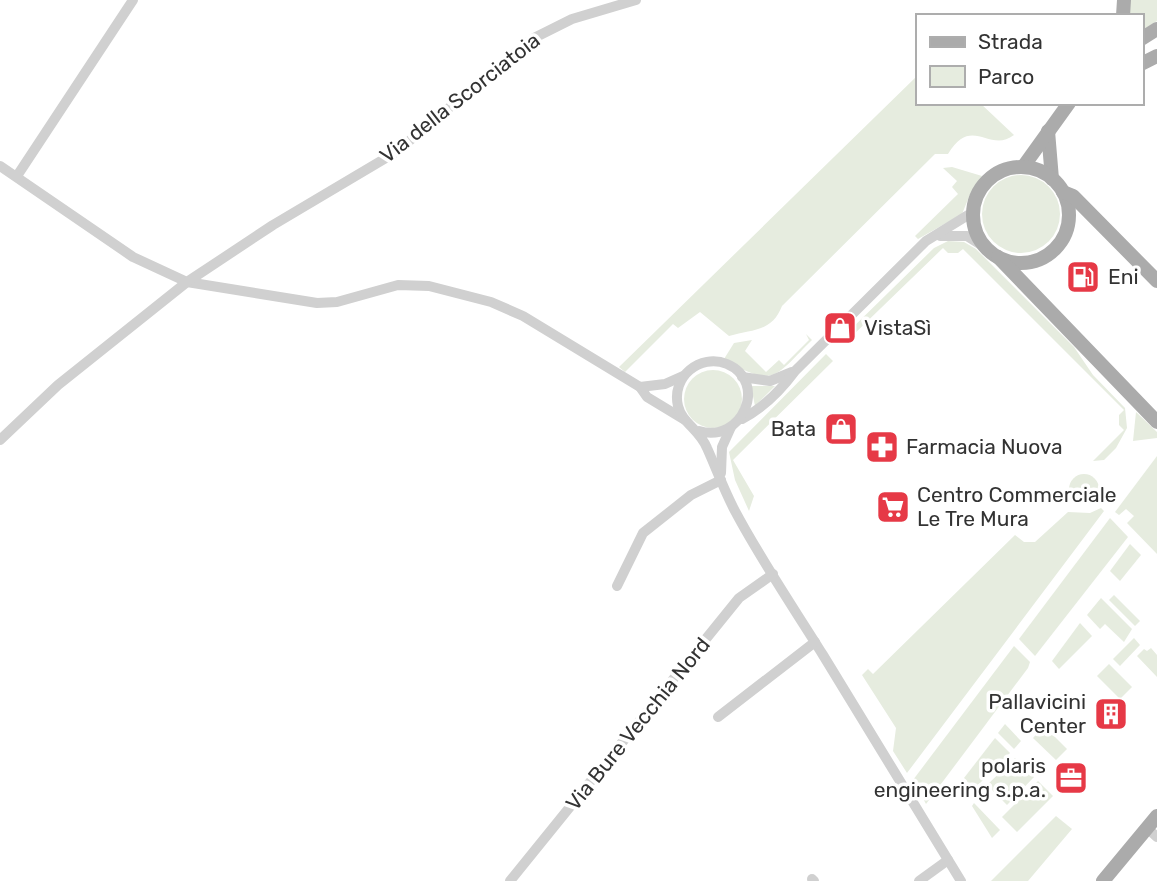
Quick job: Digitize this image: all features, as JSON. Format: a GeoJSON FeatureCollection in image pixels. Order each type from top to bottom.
{"type":"FeatureCollection","features":[{"type":"Feature","properties":{"kind":"main road"},"geometry":{"type":"LineString","coordinates":[[1023,167],[1067,105]]}},
{"type":"Feature","properties":{"kind":"main road"},"geometry":{"type":"LineString","coordinates":[[1057,117],[1077,105]]}},
{"type":"Feature","properties":{"kind":"main road"},"geometry":{"type":"LineString","coordinates":[[1048,131],[1052,179]]}},
{"type":"Feature","properties":{"kind":"main road"},"geometry":{"type":"LineString","coordinates":[[1157,281],[1073,196],[1063,192],[1052,179],[1039,171],[1023,167],[1001,171],[989,179],[976,198],[973,212],[975,228],[991,252],[1157,422]]}},
{"type":"Feature","properties":{"kind":"main road"},"geometry":{"type":"LineString","coordinates":[[991,252],[1012,262],[1029,262],[1044,256],[1057,246],[1065,232],[1068,216],[1063,192]]}},
{"type":"Feature","properties":{"kind":"main road"},"geometry":{"type":"LineString","coordinates":[[1103,881],[1152,833],[1157,816]]}},
{"type":"Feature","properties":{"kind":"street"},"geometry":{"type":"LineString","coordinates":[[17,176],[133,0]]}},
{"type":"Feature","properties":{"kind":"street","name":"Via della Scorciatoia"},"geometry":{"type":"LineString","coordinates":[[0,440],[58,385],[187,282],[273,225],[396,152],[540,34],[572,19],[636,0]]}},
{"type":"Feature","properties":{"kind":"street"},"geometry":{"type":"LineString","coordinates":[[0,166],[126,253],[187,282],[317,303],[337,302],[398,285],[429,286],[491,302],[523,316],[640,387],[648,397],[699,430],[716,433],[758,410],[794,371],[933,237],[973,212]]}},
{"type":"Feature","properties":{"kind":"street"},"geometry":{"type":"LineString","coordinates":[[933,237],[960,235],[991,252]]}},
{"type":"Feature","properties":{"kind":"street"},"geometry":{"type":"LineString","coordinates":[[640,387],[665,384],[683,376],[697,365],[714,361],[730,366],[742,377],[770,382],[794,371]]}},
{"type":"Feature","properties":{"kind":"street"},"geometry":{"type":"LineString","coordinates":[[683,376],[677,402],[685,420]]}},
{"type":"Feature","properties":{"kind":"street"},"geometry":{"type":"LineString","coordinates":[[721,480],[721,453],[748,402],[742,377]]}},
{"type":"Feature","properties":{"kind":"street"},"geometry":{"type":"LineString","coordinates":[[699,430],[734,510],[961,881]]}},
{"type":"Feature","properties":{"kind":"street"},"geometry":{"type":"LineString","coordinates":[[617,586],[643,533],[691,495],[721,480]]}},
{"type":"Feature","properties":{"kind":"street","name":"Via Bure Vecchia Nord"},"geometry":{"type":"LineString","coordinates":[[510,881],[739,598],[773,575]]}},
{"type":"Feature","properties":{"kind":"street"},"geometry":{"type":"LineString","coordinates":[[718,717],[814,642]]}},
{"type":"Feature","properties":{"kind":"street"},"geometry":{"type":"LineString","coordinates":[[919,881],[948,860]]}},
{"type":"Feature","properties":{"kind":"green space"},"geometry":{"type":"Polygon","coordinates":[[[1128,0],[1157,0],[1157,21],[1143,30],[1143,14],[1127,14],[1128,0]]]}},
{"type":"Feature","properties":{"kind":"green space"},"geometry":{"type":"Polygon","coordinates":[[[916,77],[916,105],[982,105],[1014,135],[1005,140],[997,140],[973,135],[957,142],[948,154],[935,154],[782,306],[773,321],[767,325],[729,336],[700,312],[678,328],[673,324],[625,372],[619,367],[916,77]]]}},
{"type":"Feature","properties":{"kind":"green space"},"geometry":{"type":"Polygon","coordinates":[[[952,167],[982,176],[971,192],[962,214],[918,239],[915,236],[958,194],[952,187],[957,181],[943,168],[952,167]]]}},
{"type":"Feature","properties":{"kind":"green space"},"geometry":{"type":"Polygon","coordinates":[[[1021,175],[1036,178],[1049,186],[1057,199],[1060,214],[1057,229],[1049,242],[1036,250],[1021,253],[1006,250],[993,242],[985,229],[982,214],[985,199],[993,186],[1006,178],[1021,175]]]}},
{"type":"Feature","properties":{"kind":"green space"},"geometry":{"type":"Polygon","coordinates":[[[948,241],[964,242],[976,249],[1074,347],[1093,375],[1125,408],[1127,428],[1116,448],[1104,460],[1093,461],[1124,430],[1119,425],[1119,415],[1124,410],[963,249],[958,253],[948,253],[943,248],[849,339],[845,335],[934,248],[948,241]]]}},
{"type":"Feature","properties":{"kind":"green space"},"geometry":{"type":"Polygon","coordinates":[[[806,334],[812,340],[782,370],[774,374],[754,374],[724,359],[734,343],[752,340],[745,351],[766,372],[779,360],[784,365],[809,340],[806,334]]]}},
{"type":"Feature","properties":{"kind":"green space"},"geometry":{"type":"Polygon","coordinates":[[[826,354],[833,361],[733,460],[754,496],[749,511],[735,480],[729,452],[826,354]]]}},
{"type":"Feature","properties":{"kind":"green space"},"geometry":{"type":"Polygon","coordinates":[[[713,370],[729,375],[737,383],[742,399],[737,415],[729,423],[713,428],[697,423],[689,415],[684,399],[689,383],[697,375],[713,370]]]}},
{"type":"Feature","properties":{"kind":"green space"},"geometry":{"type":"Polygon","coordinates":[[[751,386],[775,386],[755,406],[751,386]]]}},
{"type":"Feature","properties":{"kind":"green space"},"geometry":{"type":"Polygon","coordinates":[[[1136,412],[1157,432],[1157,438],[1133,441],[1136,412]]]}},
{"type":"Feature","properties":{"kind":"green space"},"geometry":{"type":"Polygon","coordinates":[[[1157,456],[1157,554],[1127,523],[1134,516],[1126,509],[1119,515],[1115,512],[1157,456]]]}},
{"type":"Feature","properties":{"kind":"green space"},"geometry":{"type":"Polygon","coordinates":[[[1084,474],[1094,479],[1099,489],[1094,499],[1084,504],[1074,499],[1069,489],[1074,479],[1084,474]]]}},
{"type":"Feature","properties":{"kind":"green space"},"geometry":{"type":"Polygon","coordinates":[[[1101,508],[1104,511],[907,773],[893,751],[896,728],[862,675],[868,669],[873,674],[1015,535],[1024,542],[1035,542],[1068,512],[1090,513],[1101,508]]]}},
{"type":"Feature","properties":{"kind":"green space"},"geometry":{"type":"Polygon","coordinates":[[[1110,518],[1128,537],[1035,656],[1019,639],[1110,518]]]}},
{"type":"Feature","properties":{"kind":"green space"},"geometry":{"type":"Polygon","coordinates":[[[1130,544],[1141,555],[1120,581],[1110,571],[1130,544]]]}},
{"type":"Feature","properties":{"kind":"green space"},"geometry":{"type":"Polygon","coordinates":[[[1114,595],[1140,621],[1135,626],[1109,600],[1114,595]]]}},
{"type":"Feature","properties":{"kind":"green space"},"geometry":{"type":"Polygon","coordinates":[[[1101,598],[1132,629],[1124,642],[1105,624],[1100,629],[1087,615],[1101,598]]]}},
{"type":"Feature","properties":{"kind":"green space"},"geometry":{"type":"Polygon","coordinates":[[[1080,623],[1092,636],[1059,669],[1052,661],[1080,623]]]}},
{"type":"Feature","properties":{"kind":"green space"},"geometry":{"type":"Polygon","coordinates":[[[1134,638],[1140,645],[1120,666],[1113,659],[1134,638]]]}},
{"type":"Feature","properties":{"kind":"green space"},"geometry":{"type":"Polygon","coordinates":[[[1014,646],[1030,662],[1028,668],[926,804],[913,780],[1014,646]]]}},
{"type":"Feature","properties":{"kind":"green space"},"geometry":{"type":"Polygon","coordinates":[[[1151,648],[1157,655],[1157,677],[1137,656],[1144,649],[1147,651],[1151,648]]]}},
{"type":"Feature","properties":{"kind":"green space"},"geometry":{"type":"Polygon","coordinates":[[[1109,664],[1132,687],[1120,699],[1097,676],[1109,664]]]}},
{"type":"Feature","properties":{"kind":"green space"},"geometry":{"type":"Polygon","coordinates":[[[1005,724],[1021,741],[1014,749],[998,733],[1005,724]]]}},
{"type":"Feature","properties":{"kind":"green space"},"geometry":{"type":"Polygon","coordinates":[[[1044,726],[1067,749],[1056,760],[1033,738],[1044,726]]]}},
{"type":"Feature","properties":{"kind":"green space"},"geometry":{"type":"Polygon","coordinates":[[[995,738],[1010,753],[974,789],[964,778],[995,738]]]}},
{"type":"Feature","properties":{"kind":"green space"},"geometry":{"type":"Polygon","coordinates":[[[1015,758],[1034,777],[1007,805],[987,785],[1015,758]]]}},
{"type":"Feature","properties":{"kind":"green space"},"geometry":{"type":"Polygon","coordinates":[[[1038,781],[1053,796],[1017,832],[1002,817],[1038,781]]]}},
{"type":"Feature","properties":{"kind":"green space"},"geometry":{"type":"Polygon","coordinates":[[[974,803],[1000,830],[992,838],[972,806],[974,803]]]}},
{"type":"Feature","properties":{"kind":"green space"},"geometry":{"type":"Polygon","coordinates":[[[1056,816],[1072,829],[1028,881],[991,881],[1056,816]]]}},
{"type":"Feature","properties":{"kind":"place","name":"Eni"},"geometry":{"type":"Point","coordinates":[1083,277]}},
{"type":"Feature","properties":{"kind":"place","name":"VistaSì"},"geometry":{"type":"Point","coordinates":[840,328]}},
{"type":"Feature","properties":{"kind":"place","name":"Bata"},"geometry":{"type":"Point","coordinates":[841,429]}},
{"type":"Feature","properties":{"kind":"place","name":"Farmacia Nuova"},"geometry":{"type":"Point","coordinates":[882,447]}},
{"type":"Feature","properties":{"kind":"place","name":"Centro Commerciale Le Tre Mura"},"geometry":{"type":"Point","coordinates":[893,507]}},
{"type":"Feature","properties":{"kind":"place","name":"Pallavicini Center"},"geometry":{"type":"Point","coordinates":[1111,714]}},
{"type":"Feature","properties":{"kind":"place","name":"polaris engineering s.p.a."},"geometry":{"type":"Point","coordinates":[1071,778]}}]}
